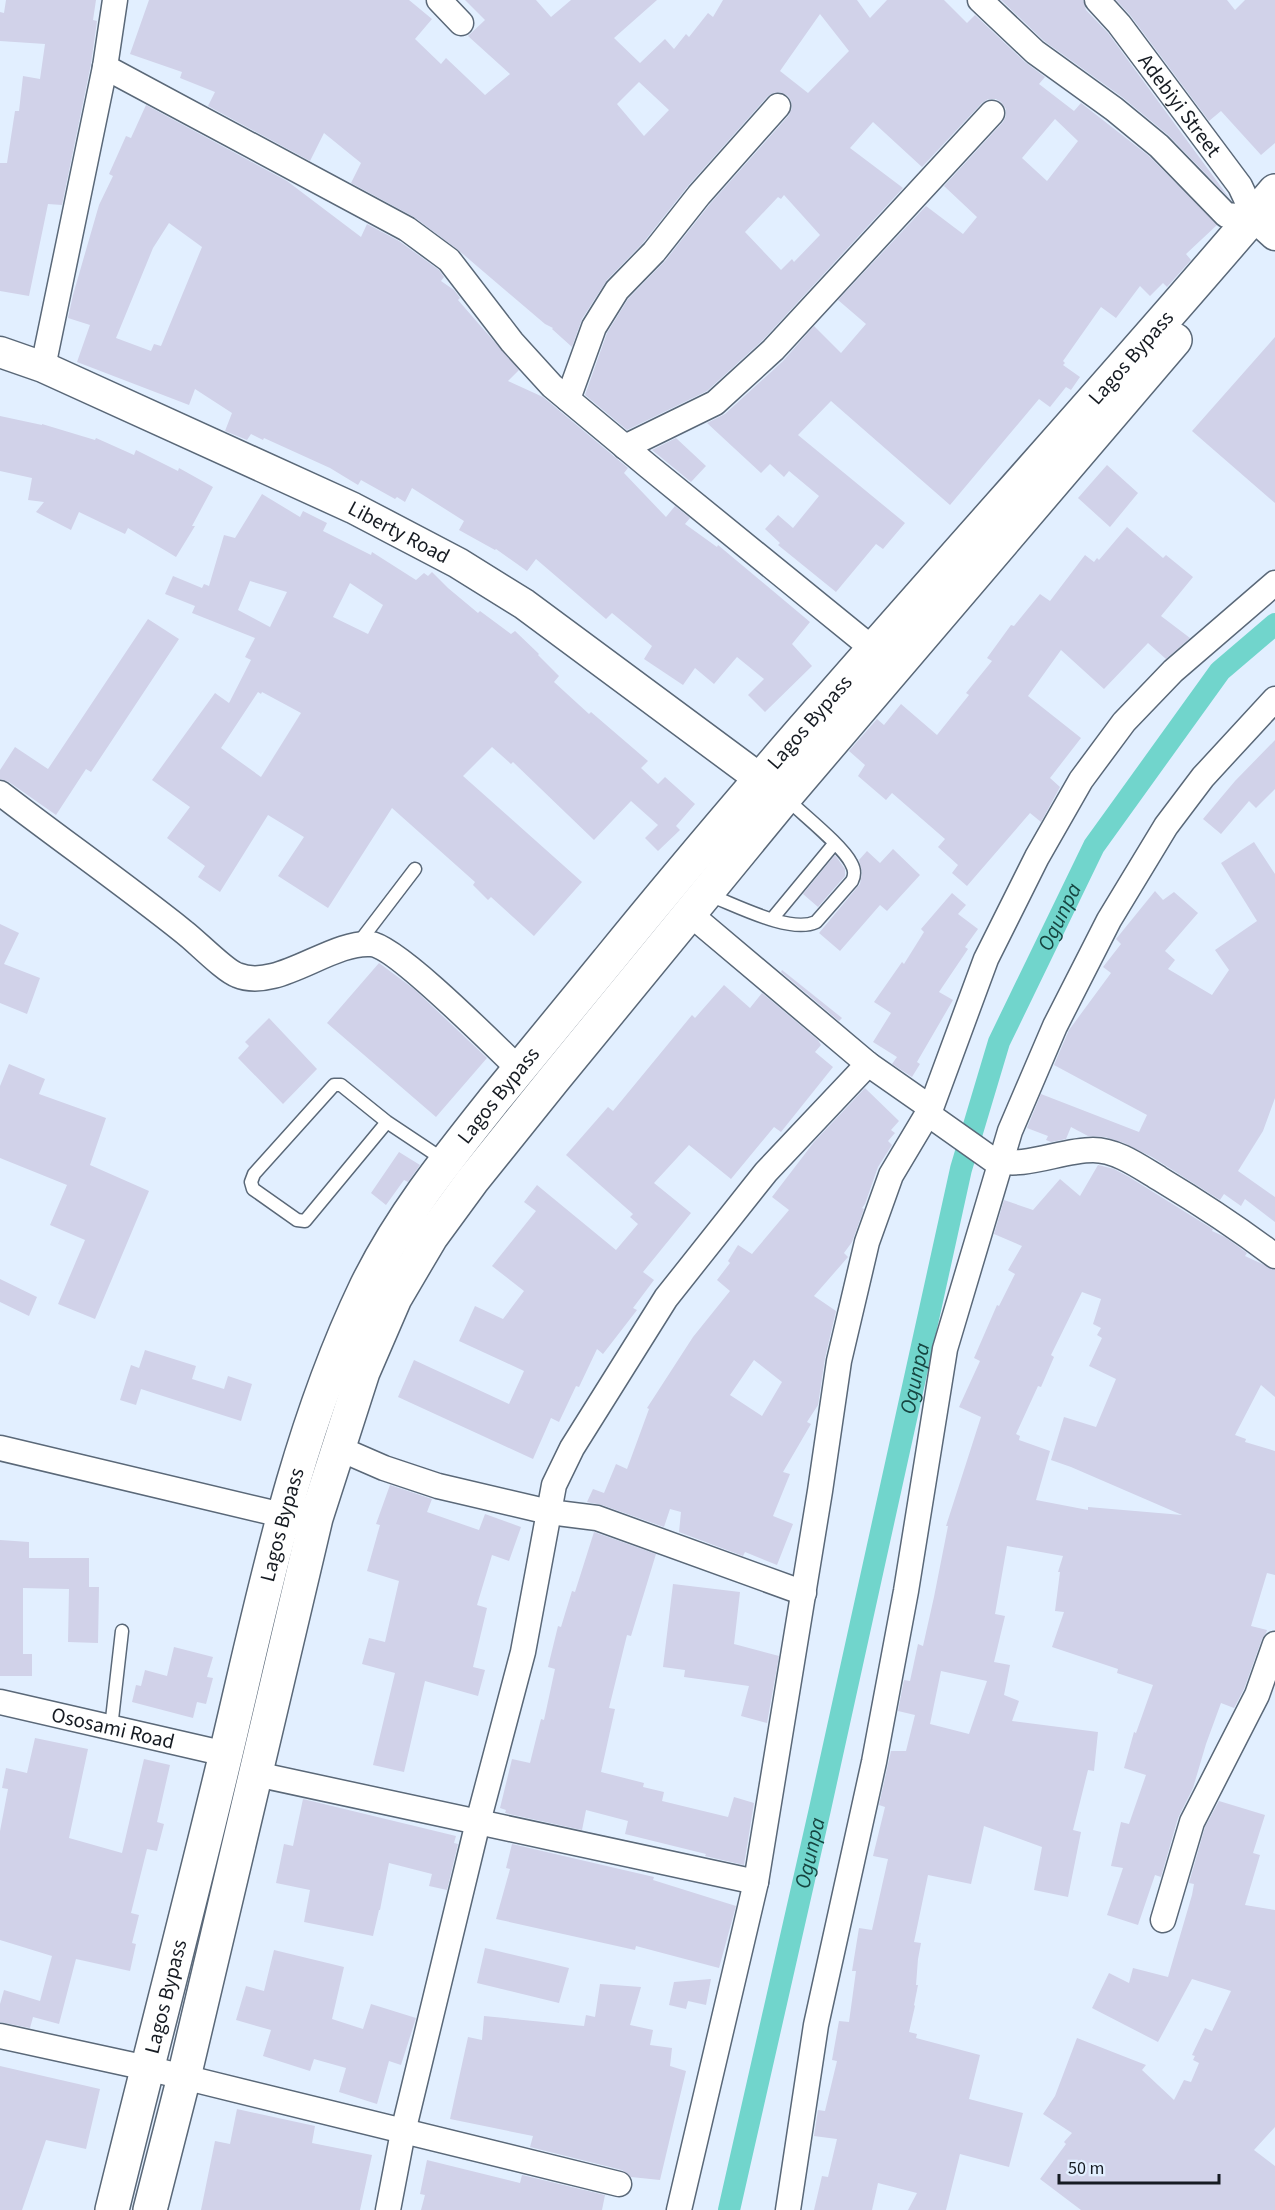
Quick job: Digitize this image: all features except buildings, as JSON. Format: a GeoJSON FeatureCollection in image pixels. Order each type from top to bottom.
{"type":"FeatureCollection","features":[{"type":"Feature","properties":{"kind":"main road","name":"Lagos Bypass"},"geometry":{"type":"LineString","coordinates":[[150,2210],[184,2078],[316,1518],[363,1372],[395,1298],[431,1238],[472,1181],[698,904],[773,787],[873,649],[1266,218]]}},
{"type":"Feature","properties":{"kind":"main road","name":"Lagos Bypass"},"geometry":{"type":"LineString","coordinates":[[112,2210],[226,1754],[282,1515],[305,1440],[334,1361],[368,1284],[404,1222],[445,1161],[663,893],[773,787],[1266,218]]}},
{"type":"Feature","properties":{"kind":"street"},"geometry":{"type":"LineString","coordinates":[[42,367],[105,67],[115,0]]}},
{"type":"Feature","properties":{"kind":"street"},"geometry":{"type":"LineString","coordinates":[[439,0],[461,23]]}},
{"type":"Feature","properties":{"kind":"street"},"geometry":{"type":"LineString","coordinates":[[980,0],[1035,52],[1114,109],[1159,146],[1226,215],[1266,218]]}},
{"type":"Feature","properties":{"kind":"street","name":"Adebiyi Street"},"geometry":{"type":"LineString","coordinates":[[1097,0],[1119,24],[1266,218]]}},
{"type":"Feature","properties":{"kind":"street"},"geometry":{"type":"LineString","coordinates":[[105,67],[407,229],[449,260],[512,342],[552,386],[873,649]]}},
{"type":"Feature","properties":{"kind":"street"},"geometry":{"type":"LineString","coordinates":[[568,399],[594,327],[617,290],[654,252],[699,195],[778,106]]}},
{"type":"Feature","properties":{"kind":"street"},"geometry":{"type":"LineString","coordinates":[[625,447],[715,403],[723,396],[773,350],[992,113]]}},
{"type":"Feature","properties":{"kind":"street","name":"Liberty Road"},"geometry":{"type":"LineString","coordinates":[[0,352],[42,367],[404,532],[524,604],[773,787]]}},
{"type":"Feature","properties":{"kind":"street"},"geometry":{"type":"LineString","coordinates":[[686,2209],[756,1882],[804,1593],[839,1361],[867,1242],[891,1175],[929,1111],[986,958],[1037,857],[1081,780],[1124,722],[1173,671],[1275,583]]}},
{"type":"Feature","properties":{"kind":"street"},"geometry":{"type":"LineString","coordinates":[[788,2210],[816,2025],[881,1728],[906,1591],[945,1349],[997,1161],[1055,1026],[1109,920],[1166,826],[1203,777],[1275,699]]}},
{"type":"Feature","properties":{"kind":"street"},"geometry":{"type":"LineString","coordinates":[[0,793],[185,932],[236,975],[257,978],[286,972],[344,948],[373,944],[411,967],[519,1069]]}},
{"type":"Feature","properties":{"kind":"street"},"geometry":{"type":"LineString","coordinates":[[698,904],[868,1064],[997,1161],[1022,1162],[1093,1150],[1108,1152],[1132,1163],[1223,1217],[1275,1256]]}},
{"type":"Feature","properties":{"kind":"street"},"geometry":{"type":"LineString","coordinates":[[388,2210],[403,2132],[478,1822],[523,1652],[554,1485],[572,1448],[666,1298],[766,1172],[868,1064]]}},
{"type":"Feature","properties":{"kind":"street"},"geometry":{"type":"LineString","coordinates":[[0,1448],[282,1515]]}},
{"type":"Feature","properties":{"kind":"street"},"geometry":{"type":"LineString","coordinates":[[338,1448],[384,1468],[438,1486],[549,1512],[597,1518],[804,1593]]}},
{"type":"Feature","properties":{"kind":"street"},"geometry":{"type":"LineString","coordinates":[[1162,1920],[1192,1822],[1257,1695],[1275,1644]]}},
{"type":"Feature","properties":{"kind":"street","name":"Ososami Road"},"geometry":{"type":"LineString","coordinates":[[0,1702],[226,1754]]}},
{"type":"Feature","properties":{"kind":"street"},"geometry":{"type":"LineString","coordinates":[[256,1774],[756,1882]]}},
{"type":"Feature","properties":{"kind":"street"},"geometry":{"type":"LineString","coordinates":[[0,2036],[147,2068],[619,2184]]}},
{"type":"Feature","properties":{"kind":"lane"},"geometry":{"type":"LineString","coordinates":[[698,904],[772,919],[794,926],[808,926],[816,922],[852,881],[855,874],[853,865],[845,854],[773,787]]}},
{"type":"Feature","properties":{"kind":"lane"},"geometry":{"type":"LineString","coordinates":[[772,919],[834,844]]}},
{"type":"Feature","properties":{"kind":"lane"},"geometry":{"type":"LineString","coordinates":[[356,946],[415,869]]}},
{"type":"Feature","properties":{"kind":"lane"},"geometry":{"type":"LineString","coordinates":[[387,1122],[310,1218],[304,1221],[297,1220],[253,1189],[251,1182],[254,1174],[334,1084],[341,1085],[387,1122],[445,1161]]}},
{"type":"Feature","properties":{"kind":"lane"},"geometry":{"type":"LineString","coordinates":[[111,1728],[122,1631]]}},
{"type":"Feature","properties":{"kind":"waterway","name":"Ogunpa"},"geometry":{"type":"LineString","coordinates":[[729,2210],[961,1169],[999,1042],[1094,846],[1220,671],[1275,624]]}}]}
